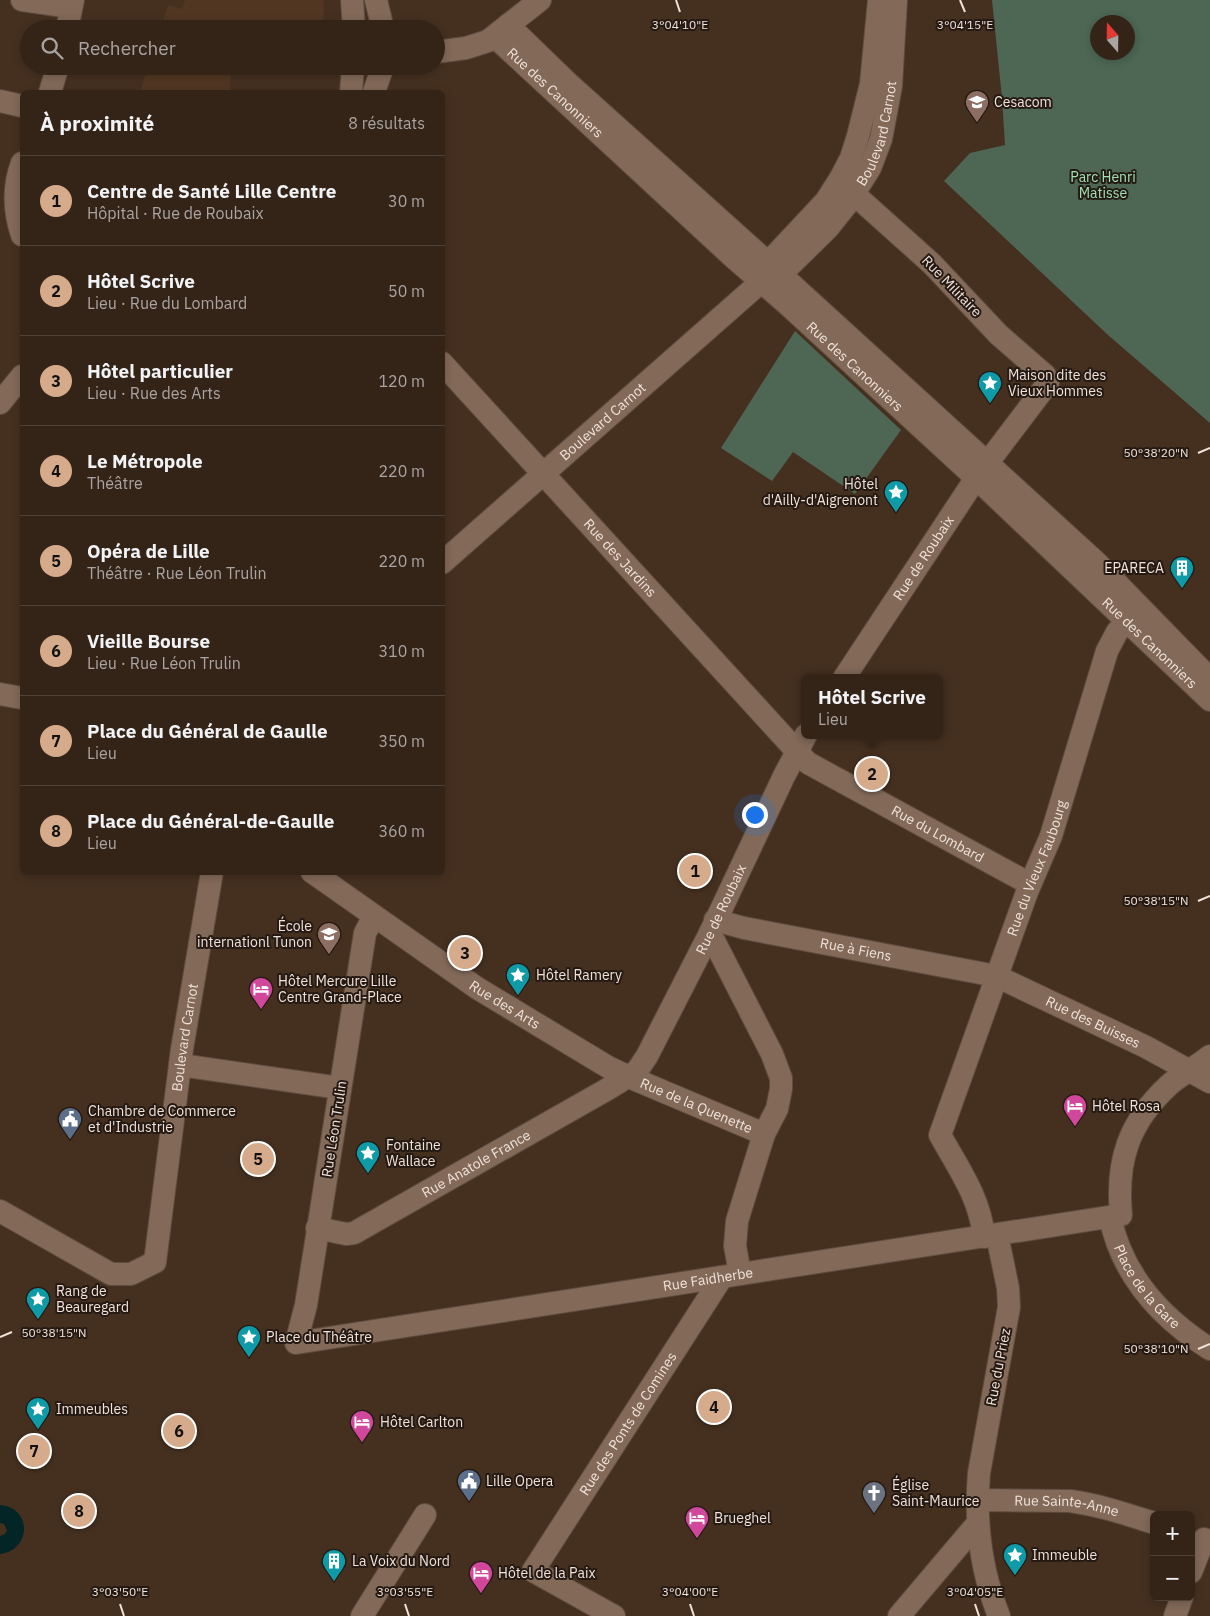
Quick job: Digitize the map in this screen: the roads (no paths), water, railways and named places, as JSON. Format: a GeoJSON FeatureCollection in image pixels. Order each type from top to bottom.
{"type":"FeatureCollection","features":[{"type":"Feature","properties":{"kind":"street"},"geometry":{"type":"LineString","coordinates":[[22,0],[70,12]]}},
{"type":"Feature","properties":{"kind":"street"},"geometry":{"type":"LineString","coordinates":[[352,0],[353,20]]}},
{"type":"Feature","properties":{"kind":"street"},"geometry":{"type":"LineString","coordinates":[[376,0],[380,20]]}},
{"type":"Feature","properties":{"kind":"street"},"geometry":{"type":"LineString","coordinates":[[445,51],[474,46],[501,31],[540,0]]}},
{"type":"Feature","properties":{"kind":"street","name":"Boulevard Carnot"},"geometry":{"type":"LineString","coordinates":[[445,560],[543,474],[764,272],[826,201],[851,158],[858,136],[872,77],[879,0]]}},
{"type":"Feature","properties":{"kind":"street","name":"Boulevard Carnot"},"geometry":{"type":"LineString","coordinates":[[764,272],[828,228],[854,194],[872,163],[885,122],[891,86],[896,0]]}},
{"type":"Feature","properties":{"kind":"street","name":"Rue des Canonniers"},"geometry":{"type":"LineString","coordinates":[[501,31],[565,80],[764,272],[982,471],[1096,562],[1134,614],[1210,700]]}},
{"type":"Feature","properties":{"kind":"street"},"geometry":{"type":"LineString","coordinates":[[51,90],[55,75]]}},
{"type":"Feature","properties":{"kind":"street"},"geometry":{"type":"LineString","coordinates":[[351,90],[352,75]]}},
{"type":"Feature","properties":{"kind":"street"},"geometry":{"type":"LineString","coordinates":[[375,90],[380,75]]}},
{"type":"Feature","properties":{"kind":"street"},"geometry":{"type":"LineString","coordinates":[[0,101],[20,106]]}},
{"type":"Feature","properties":{"kind":"street"},"geometry":{"type":"LineString","coordinates":[[20,166],[8,186],[20,230]]}},
{"type":"Feature","properties":{"kind":"street","name":"Rue Militaire"},"geometry":{"type":"LineString","coordinates":[[854,194],[932,264],[999,335],[1045,375],[1048,380]]}},
{"type":"Feature","properties":{"kind":"street","name":"Rue des Jardins"},"geometry":{"type":"LineString","coordinates":[[445,366],[543,474],[801,744]]}},
{"type":"Feature","properties":{"kind":"street"},"geometry":{"type":"LineString","coordinates":[[0,403],[20,378]]}},
{"type":"Feature","properties":{"kind":"street","name":"Rue de Roubaix"},"geometry":{"type":"LineString","coordinates":[[847,674],[982,471],[1048,380]]}},
{"type":"Feature","properties":{"kind":"street","name":"Rue des Canonniers"},"geometry":{"type":"LineString","coordinates":[[1134,614],[1210,678]]}},
{"type":"Feature","properties":{"kind":"street","name":"Rue du Vieux Faubourg"},"geometry":{"type":"LineString","coordinates":[[940,1135],[1030,884],[1042,861],[1051,836],[1107,651],[1117,632],[1134,614]]}},
{"type":"Feature","properties":{"kind":"street"},"geometry":{"type":"LineString","coordinates":[[0,694],[20,698]]}},
{"type":"Feature","properties":{"kind":"street","name":"Rue de Roubaix"},"geometry":{"type":"LineString","coordinates":[[629,1077],[641,1066],[647,1056],[801,744]]}},
{"type":"Feature","properties":{"kind":"street","name":"Rue du Lombard"},"geometry":{"type":"LineString","coordinates":[[801,744],[808,763],[1030,884]]}},
{"type":"Feature","properties":{"kind":"street","name":"Boulevard Carnot"},"geometry":{"type":"LineString","coordinates":[[0,1211],[111,1274],[131,1274],[154,1262],[180,1065],[212,875]]}},
{"type":"Feature","properties":{"kind":"street","name":"Rue des Arts"},"geometry":{"type":"LineString","coordinates":[[316,875],[477,988],[608,1067],[629,1077]]}},
{"type":"Feature","properties":{"kind":"street","name":"Rue Léon Trulin"},"geometry":{"type":"LineString","coordinates":[[296,1343],[306,1305],[365,933],[374,916]]}},
{"type":"Feature","properties":{"kind":"street"},"geometry":{"type":"LineString","coordinates":[[712,926],[772,1054],[781,1078],[778,1104],[764,1134],[736,1229],[731,1276]]}},
{"type":"Feature","properties":{"kind":"street","name":"Rue à Fiens"},"geometry":{"type":"LineString","coordinates":[[712,926],[744,928],[996,976]]}},
{"type":"Feature","properties":{"kind":"street","name":"Rue des Buisses"},"geometry":{"type":"LineString","coordinates":[[996,976],[1135,1042],[1210,1082]]}},
{"type":"Feature","properties":{"kind":"street","name":"Place de la Gare"},"geometry":{"type":"LineString","coordinates":[[1206,1346],[1173,1323],[1156,1307],[1144,1291],[1122,1254],[1116,1216],[1121,1164],[1139,1121],[1168,1086],[1210,1056]]}},
{"type":"Feature","properties":{"kind":"street"},"geometry":{"type":"LineString","coordinates":[[180,1065],[340,1088]]}},
{"type":"Feature","properties":{"kind":"street","name":"Rue de la Quenette"},"geometry":{"type":"LineString","coordinates":[[629,1077],[764,1134]]}},
{"type":"Feature","properties":{"kind":"street","name":"Rue Anatole France"},"geometry":{"type":"LineString","coordinates":[[318,1228],[354,1234],[629,1077]]}},
{"type":"Feature","properties":{"kind":"street","name":"Rue du Priez"},"geometry":{"type":"LineString","coordinates":[[940,1135],[978,1205],[1008,1288],[1008,1307],[979,1473],[977,1500],[978,1524],[989,1588],[999,1616]]}},
{"type":"Feature","properties":{"kind":"street","name":"Rue Faidherbe"},"geometry":{"type":"LineString","coordinates":[[296,1343],[1116,1216]]}},
{"type":"Feature","properties":{"kind":"street","name":"Rue des Ponts de Comines"},"geometry":{"type":"LineString","coordinates":[[614,1616],[533,1571],[731,1276]]}},
{"type":"Feature","properties":{"kind":"street","name":"Rue Sainte-Anne"},"geometry":{"type":"LineString","coordinates":[[977,1500],[1078,1502],[1104,1507],[1150,1522]]}},
{"type":"Feature","properties":{"kind":"street"},"geometry":{"type":"LineString","coordinates":[[362,1616],[425,1515]]}},
{"type":"Feature","properties":{"kind":"street"},"geometry":{"type":"LineString","coordinates":[[899,1616],[978,1524]]}},
{"type":"Feature","properties":{"kind":"street"},"geometry":{"type":"LineString","coordinates":[[1195,1560],[1202,1538]]}},
{"type":"Feature","properties":{"kind":"street"},"geometry":{"type":"LineString","coordinates":[[1174,1616],[1180,1601]]}},
{"type":"Feature","properties":{"kind":"water"},"geometry":{"type":"Polygon","coordinates":[[[0,1505],[18,1513],[24,1529],[18,1545],[10,1551],[0,1554],[0,1536],[5,1534],[7,1530],[4,1524],[0,1523],[0,1505]]]}},
{"type":"Feature","properties":{"kind":"place","name":"Cesacom"},"geometry":{"type":"Point","coordinates":[977,123]}},
{"type":"Feature","properties":{"kind":"place","name":"Maison dite des Vieux Hommes"},"geometry":{"type":"Point","coordinates":[990,404]}},
{"type":"Feature","properties":{"kind":"place","name":"Hôtel d'Ailly-d'Aigrenont"},"geometry":{"type":"Point","coordinates":[896,513]}},
{"type":"Feature","properties":{"kind":"place","name":"EPARECA"},"geometry":{"type":"Point","coordinates":[1182,589]}},
{"type":"Feature","properties":{"kind":"place","name":"Hôtel Scrive"},"geometry":{"type":"Point","coordinates":[872,774]}},
{"type":"Feature","properties":{"kind":"place","name":"Centre de Santé Lille Centre"},"geometry":{"type":"Point","coordinates":[695,871]}},
{"type":"Feature","properties":{"kind":"place","name":"Hôtel particulier"},"geometry":{"type":"Point","coordinates":[465,953]}},
{"type":"Feature","properties":{"kind":"place","name":"École internationl Tunon"},"geometry":{"type":"Point","coordinates":[329,955]}},
{"type":"Feature","properties":{"kind":"place","name":"Hôtel Ramery"},"geometry":{"type":"Point","coordinates":[518,996]}},
{"type":"Feature","properties":{"kind":"place","name":"Hôtel Mercure Lille Centre Grand-Place"},"geometry":{"type":"Point","coordinates":[261,1010]}},
{"type":"Feature","properties":{"kind":"place","name":"Hôtel Rosa"},"geometry":{"type":"Point","coordinates":[1075,1127]}},
{"type":"Feature","properties":{"kind":"place","name":"Chambre de Commerce et d'Industrie"},"geometry":{"type":"Point","coordinates":[70,1140]}},
{"type":"Feature","properties":{"kind":"place","name":"Opéra de Lille"},"geometry":{"type":"Point","coordinates":[258,1159]}},
{"type":"Feature","properties":{"kind":"place","name":"Fontaine Wallace"},"geometry":{"type":"Point","coordinates":[368,1174]}},
{"type":"Feature","properties":{"kind":"place","name":"Rang de Beauregard"},"geometry":{"type":"Point","coordinates":[38,1320]}},
{"type":"Feature","properties":{"kind":"place","name":"Place du Théâtre"},"geometry":{"type":"Point","coordinates":[249,1358]}},
{"type":"Feature","properties":{"kind":"place","name":"Le Métropole"},"geometry":{"type":"Point","coordinates":[714,1407]}},
{"type":"Feature","properties":{"kind":"place","name":"Immeubles"},"geometry":{"type":"Point","coordinates":[38,1430]}},
{"type":"Feature","properties":{"kind":"place","name":"Vieille Bourse"},"geometry":{"type":"Point","coordinates":[179,1431]}},
{"type":"Feature","properties":{"kind":"place","name":"Hôtel Carlton"},"geometry":{"type":"Point","coordinates":[362,1443]}},
{"type":"Feature","properties":{"kind":"place","name":"Place du Général de Gaulle"},"geometry":{"type":"Point","coordinates":[34,1451]}},
{"type":"Feature","properties":{"kind":"place","name":"Lille Opera"},"geometry":{"type":"Point","coordinates":[469,1502]}},
{"type":"Feature","properties":{"kind":"place","name":"Place du Général-de-Gaulle"},"geometry":{"type":"Point","coordinates":[79,1511]}},
{"type":"Feature","properties":{"kind":"place","name":"Église Saint-Maurice"},"geometry":{"type":"Point","coordinates":[874,1514]}},
{"type":"Feature","properties":{"kind":"place","name":"Brueghel"},"geometry":{"type":"Point","coordinates":[697,1539]}},
{"type":"Feature","properties":{"kind":"place","name":"Immeuble"},"geometry":{"type":"Point","coordinates":[1015,1576]}},
{"type":"Feature","properties":{"kind":"place","name":"La Voix du Nord"},"geometry":{"type":"Point","coordinates":[334,1582]}},
{"type":"Feature","properties":{"kind":"place","name":"Hôtel de la Paix"},"geometry":{"type":"Point","coordinates":[481,1594]}},
{"type":"Feature","properties":{"kind":"park label","name":"Parc Henri Matisse"},"geometry":{"type":"Point","coordinates":[1103,186]}}]}
